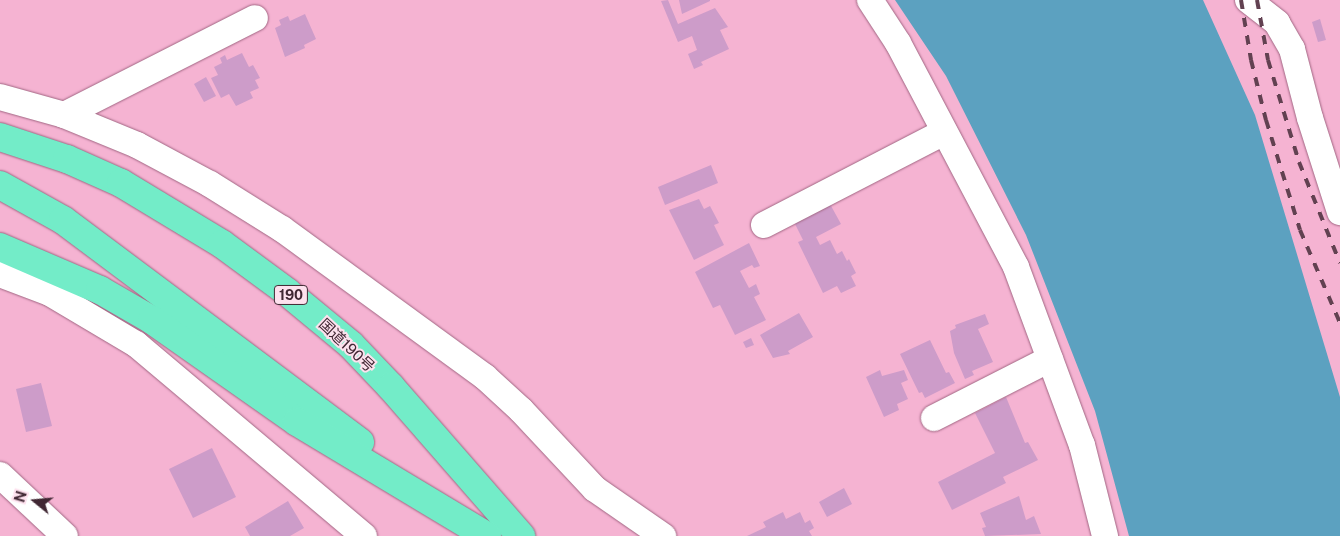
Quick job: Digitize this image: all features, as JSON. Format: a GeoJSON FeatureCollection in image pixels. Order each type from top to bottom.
{"type":"FeatureCollection","features":[{"type":"Feature","properties":{"kind":"highway","name":"国道190号"},"geometry":{"type":"LineString","coordinates":[[0,137],[67,159],[121,183],[222,244],[287,292],[351,345],[378,373],[521,536]]}},
{"type":"Feature","properties":{"kind":"highway"},"geometry":{"type":"LineString","coordinates":[[0,185],[63,220],[487,536]]}},
{"type":"Feature","properties":{"kind":"highway"},"geometry":{"type":"LineString","coordinates":[[0,246],[100,290],[152,320],[297,422],[459,517]]}},
{"type":"Feature","properties":{"kind":"street"},"geometry":{"type":"LineString","coordinates":[[870,0],[898,43],[1016,267],[1082,445],[1105,536]]}},
{"type":"Feature","properties":{"kind":"street"},"geometry":{"type":"LineString","coordinates":[[1248,0],[1276,12],[1292,48],[1310,118],[1340,212]]}},
{"type":"Feature","properties":{"kind":"street"},"geometry":{"type":"LineString","coordinates":[[64,115],[256,18]]}},
{"type":"Feature","properties":{"kind":"street"},"geometry":{"type":"LineString","coordinates":[[0,96],[64,115],[137,145],[210,184],[282,229],[485,377],[521,410],[595,489],[663,536]]}},
{"type":"Feature","properties":{"kind":"street"},"geometry":{"type":"LineString","coordinates":[[764,225],[944,132]]}},
{"type":"Feature","properties":{"kind":"street"},"geometry":{"type":"LineString","coordinates":[[0,274],[50,293],[136,344],[364,536]]}},
{"type":"Feature","properties":{"kind":"street"},"geometry":{"type":"LineString","coordinates":[[934,418],[1050,359]]}},
{"type":"Feature","properties":{"kind":"street"},"geometry":{"type":"LineString","coordinates":[[0,475],[65,536]]}},
{"type":"Feature","properties":{"kind":"water"},"geometry":{"type":"Polygon","coordinates":[[[895,0],[1203,0],[1255,115],[1340,397],[1340,536],[1129,536],[1095,411],[1026,235],[946,76],[895,0]]]}},
{"type":"Feature","properties":{"kind":"building"},"geometry":{"type":"Polygon","coordinates":[[[668,0],[678,24],[715,8],[728,27],[720,30],[729,49],[701,62],[703,65],[694,69],[688,54],[697,50],[692,36],[678,42],[661,1],[668,0]]]}},
{"type":"Feature","properties":{"kind":"building"},"geometry":{"type":"Polygon","coordinates":[[[679,0],[710,0],[710,1],[682,14],[679,0]]]}},
{"type":"Feature","properties":{"kind":"building"},"geometry":{"type":"Polygon","coordinates":[[[305,14],[316,39],[304,45],[305,48],[285,57],[275,28],[281,25],[279,20],[288,16],[290,21],[305,14]]]}},
{"type":"Feature","properties":{"kind":"building"},"geometry":{"type":"Polygon","coordinates":[[[1320,19],[1326,40],[1318,42],[1312,22],[1320,19]]]}},
{"type":"Feature","properties":{"kind":"building"},"geometry":{"type":"Polygon","coordinates":[[[242,53],[249,67],[253,65],[260,78],[255,80],[259,88],[250,92],[253,98],[236,106],[229,94],[221,98],[211,78],[218,75],[214,67],[222,63],[220,58],[225,55],[227,60],[242,53]]]}},
{"type":"Feature","properties":{"kind":"building"},"geometry":{"type":"Polygon","coordinates":[[[206,77],[216,96],[204,102],[194,84],[206,77]]]}},
{"type":"Feature","properties":{"kind":"building"},"geometry":{"type":"Polygon","coordinates":[[[711,165],[718,183],[665,205],[658,187],[711,165]]]}},
{"type":"Feature","properties":{"kind":"building"},"geometry":{"type":"Polygon","coordinates":[[[699,199],[704,209],[710,206],[719,223],[714,225],[724,245],[694,260],[669,210],[699,199]]]}},
{"type":"Feature","properties":{"kind":"building"},"geometry":{"type":"Polygon","coordinates":[[[830,204],[841,224],[816,237],[820,245],[830,240],[837,254],[842,251],[847,261],[849,259],[856,273],[851,276],[856,286],[841,293],[837,286],[823,293],[798,242],[803,240],[794,222],[830,204]]]}},
{"type":"Feature","properties":{"kind":"building"},"geometry":{"type":"Polygon","coordinates":[[[749,243],[760,266],[754,268],[752,265],[740,271],[749,288],[756,284],[760,294],[754,297],[766,320],[735,335],[720,305],[713,308],[695,272],[749,243]]]}},
{"type":"Feature","properties":{"kind":"building"},"geometry":{"type":"Polygon","coordinates":[[[799,313],[813,337],[788,351],[790,354],[773,358],[760,335],[799,313]]]}},
{"type":"Feature","properties":{"kind":"building"},"geometry":{"type":"Polygon","coordinates":[[[985,314],[989,324],[978,329],[993,362],[972,371],[974,375],[965,379],[954,353],[950,331],[956,328],[955,325],[985,314]]]}},
{"type":"Feature","properties":{"kind":"building"},"geometry":{"type":"Polygon","coordinates":[[[751,338],[754,345],[746,348],[743,342],[751,338]]]}},
{"type":"Feature","properties":{"kind":"building"},"geometry":{"type":"Polygon","coordinates":[[[930,340],[946,373],[949,372],[955,383],[925,398],[922,392],[919,393],[900,354],[930,340]]]}},
{"type":"Feature","properties":{"kind":"building"},"geometry":{"type":"Polygon","coordinates":[[[880,370],[882,376],[904,370],[908,380],[901,383],[908,399],[897,404],[899,410],[884,417],[866,377],[880,370]]]}},
{"type":"Feature","properties":{"kind":"building"},"geometry":{"type":"Polygon","coordinates":[[[41,383],[52,426],[26,432],[16,389],[41,383]]]}},
{"type":"Feature","properties":{"kind":"building"},"geometry":{"type":"Polygon","coordinates":[[[1006,397],[1025,443],[1028,442],[1038,460],[1003,477],[1006,483],[952,510],[938,482],[995,453],[975,413],[1006,397]]]}},
{"type":"Feature","properties":{"kind":"building"},"geometry":{"type":"Polygon","coordinates":[[[212,448],[236,497],[193,518],[169,469],[212,448]]]}},
{"type":"Feature","properties":{"kind":"building"},"geometry":{"type":"Polygon","coordinates":[[[844,488],[852,504],[827,517],[819,502],[844,488]]]}},
{"type":"Feature","properties":{"kind":"building"},"geometry":{"type":"Polygon","coordinates":[[[1019,496],[1026,520],[1034,516],[1041,534],[985,536],[982,528],[986,527],[980,513],[1019,496]]]}},
{"type":"Feature","properties":{"kind":"building"},"geometry":{"type":"Polygon","coordinates":[[[288,501],[304,528],[290,536],[250,536],[245,527],[288,501]]]}},
{"type":"Feature","properties":{"kind":"building"},"geometry":{"type":"Polygon","coordinates":[[[783,512],[786,519],[800,512],[805,523],[810,520],[814,528],[809,531],[812,536],[747,536],[766,527],[763,522],[783,512]]]}},
{"type":"Feature","properties":{"kind":"railway"},"geometry":{"type":"LineString","coordinates":[[1241,0],[1251,60],[1266,120],[1300,230],[1340,323]]}},
{"type":"Feature","properties":{"kind":"railway"},"geometry":{"type":"LineString","coordinates":[[1257,0],[1268,60],[1299,162],[1340,263]]}}]}
